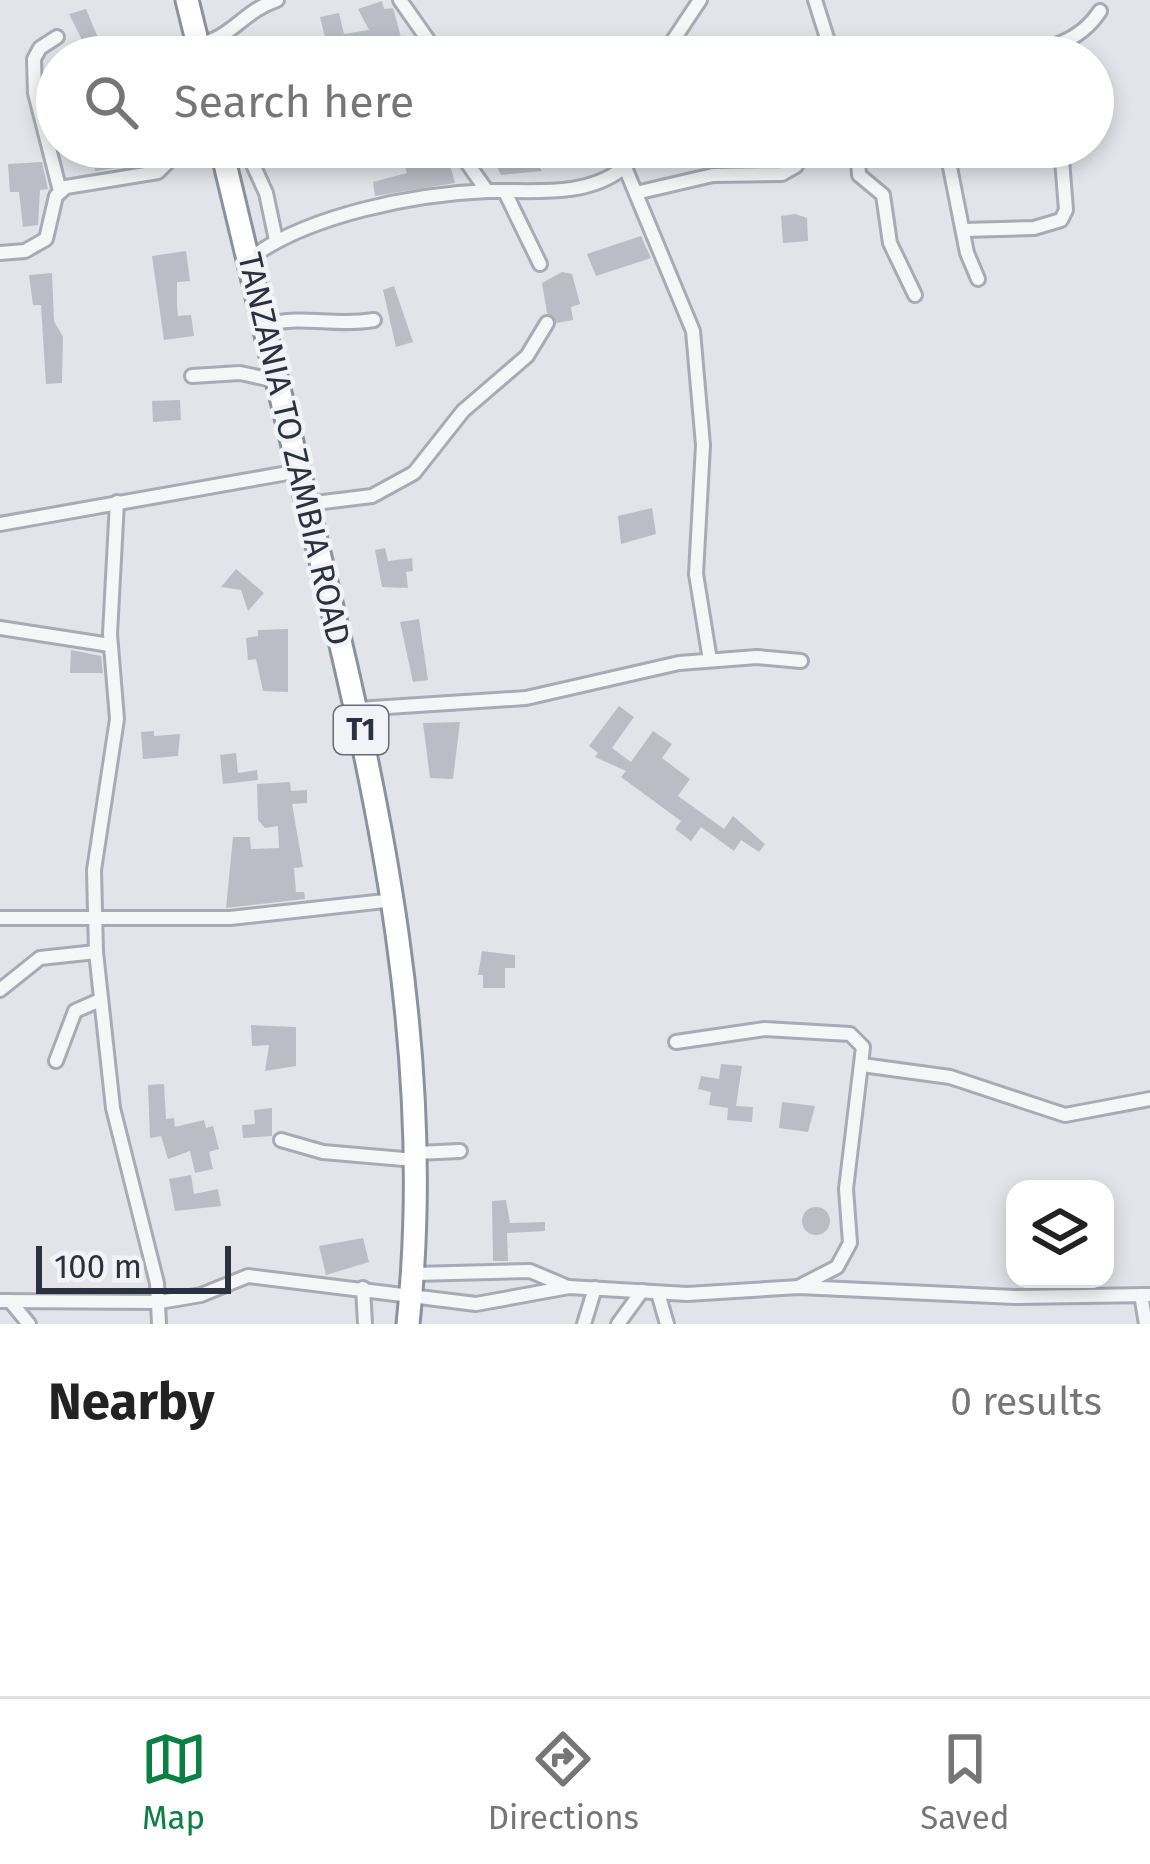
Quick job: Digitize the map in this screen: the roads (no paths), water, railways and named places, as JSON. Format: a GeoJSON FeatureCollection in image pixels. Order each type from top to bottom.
{"type":"FeatureCollection","features":[{"type":"Feature","properties":{"kind":"highway"},"geometry":{"type":"LineString","coordinates":[[187,0],[201,36]]}},
{"type":"Feature","properties":{"kind":"highway","name":"TANZANIA TO ZAMBIA ROAD"},"geometry":{"type":"LineString","coordinates":[[226,168],[357,710],[395,900],[416,1157],[408,1324]]}},
{"type":"Feature","properties":{"kind":"street"},"geometry":{"type":"LineString","coordinates":[[218,36],[246,11],[277,0]]}},
{"type":"Feature","properties":{"kind":"street"},"geometry":{"type":"LineString","coordinates":[[400,0],[425,36]]}},
{"type":"Feature","properties":{"kind":"street"},"geometry":{"type":"LineString","coordinates":[[676,36],[700,0]]}},
{"type":"Feature","properties":{"kind":"street"},"geometry":{"type":"LineString","coordinates":[[815,0],[826,36]]}},
{"type":"Feature","properties":{"kind":"street"},"geometry":{"type":"LineString","coordinates":[[1078,36],[1100,11]]}},
{"type":"Feature","properties":{"kind":"street"},"geometry":{"type":"LineString","coordinates":[[0,253],[25,251],[46,239],[60,191],[55,168]]}},
{"type":"Feature","properties":{"kind":"street"},"geometry":{"type":"LineString","coordinates":[[60,191],[162,168]]}},
{"type":"Feature","properties":{"kind":"street"},"geometry":{"type":"LineString","coordinates":[[255,168],[266,193],[276,240]]}},
{"type":"Feature","properties":{"kind":"street"},"geometry":{"type":"LineString","coordinates":[[471,168],[487,191]]}},
{"type":"Feature","properties":{"kind":"street"},"geometry":{"type":"LineString","coordinates":[[249,259],[276,240],[352,214],[487,191],[586,185],[618,168]]}},
{"type":"Feature","properties":{"kind":"street"},"geometry":{"type":"LineString","coordinates":[[626,168],[689,314],[696,347],[703,446],[696,574],[710,660]]}},
{"type":"Feature","properties":{"kind":"street"},"geometry":{"type":"LineString","coordinates":[[640,192],[713,175],[782,174],[792,168]]}},
{"type":"Feature","properties":{"kind":"street"},"geometry":{"type":"LineString","coordinates":[[859,168],[860,177],[883,195],[890,243],[914,295]]}},
{"type":"Feature","properties":{"kind":"street"},"geometry":{"type":"LineString","coordinates":[[951,168],[978,279]]}},
{"type":"Feature","properties":{"kind":"street"},"geometry":{"type":"LineString","coordinates":[[964,230],[1034,228],[1061,220],[1066,210],[1063,168]]}},
{"type":"Feature","properties":{"kind":"street"},"geometry":{"type":"LineString","coordinates":[[505,192],[540,264]]}},
{"type":"Feature","properties":{"kind":"street"},"geometry":{"type":"LineString","coordinates":[[265,325],[295,316],[339,326],[374,320]]}},
{"type":"Feature","properties":{"kind":"street"},"geometry":{"type":"LineString","coordinates":[[307,505],[372,496],[414,473],[463,411],[527,356],[547,322]]}},
{"type":"Feature","properties":{"kind":"street"},"geometry":{"type":"LineString","coordinates":[[192,376],[240,374],[278,382]]}},
{"type":"Feature","properties":{"kind":"street"},"geometry":{"type":"LineString","coordinates":[[0,524],[298,471]]}},
{"type":"Feature","properties":{"kind":"street"},"geometry":{"type":"LineString","coordinates":[[117,502],[110,645],[118,719],[94,870],[96,952],[113,1108],[160,1302],[159,1324]]}},
{"type":"Feature","properties":{"kind":"street"},"geometry":{"type":"LineString","coordinates":[[0,628],[110,645]]}},
{"type":"Feature","properties":{"kind":"street"},"geometry":{"type":"LineString","coordinates":[[357,710],[526,698],[656,667],[710,660],[801,661]]}},
{"type":"Feature","properties":{"kind":"street"},"geometry":{"type":"LineString","coordinates":[[0,918],[230,917],[395,900]]}},
{"type":"Feature","properties":{"kind":"street"},"geometry":{"type":"LineString","coordinates":[[0,990],[40,958],[96,952]]}},
{"type":"Feature","properties":{"kind":"street"},"geometry":{"type":"LineString","coordinates":[[56,1061],[75,1011],[100,1000]]}},
{"type":"Feature","properties":{"kind":"street"},"geometry":{"type":"LineString","coordinates":[[676,1042],[765,1029],[850,1034],[862,1047],[846,1189],[850,1243],[837,1267],[799,1287]]}},
{"type":"Feature","properties":{"kind":"street"},"geometry":{"type":"LineString","coordinates":[[862,1065],[950,1077],[1065,1115],[1150,1100]]}},
{"type":"Feature","properties":{"kind":"street"},"geometry":{"type":"LineString","coordinates":[[281,1140],[323,1152],[416,1157],[460,1151]]}},
{"type":"Feature","properties":{"kind":"street"},"geometry":{"type":"LineString","coordinates":[[5,1301],[160,1302],[201,1295],[248,1276],[362,1288],[530,1271],[569,1287]]}},
{"type":"Feature","properties":{"kind":"street"},"geometry":{"type":"LineString","coordinates":[[412,1285],[476,1304],[569,1287],[658,1293],[799,1287],[1015,1297],[1146,1295],[1147,1324]]}},
{"type":"Feature","properties":{"kind":"street"},"geometry":{"type":"LineString","coordinates":[[362,1288],[365,1324]]}},
{"type":"Feature","properties":{"kind":"street"},"geometry":{"type":"LineString","coordinates":[[584,1324],[595,1288]]}},
{"type":"Feature","properties":{"kind":"street"},"geometry":{"type":"LineString","coordinates":[[618,1324],[642,1292]]}},
{"type":"Feature","properties":{"kind":"street"},"geometry":{"type":"LineString","coordinates":[[658,1293],[667,1324]]}},
{"type":"Feature","properties":{"kind":"street"},"geometry":{"type":"LineString","coordinates":[[5,1301],[29,1324]]}}]}
